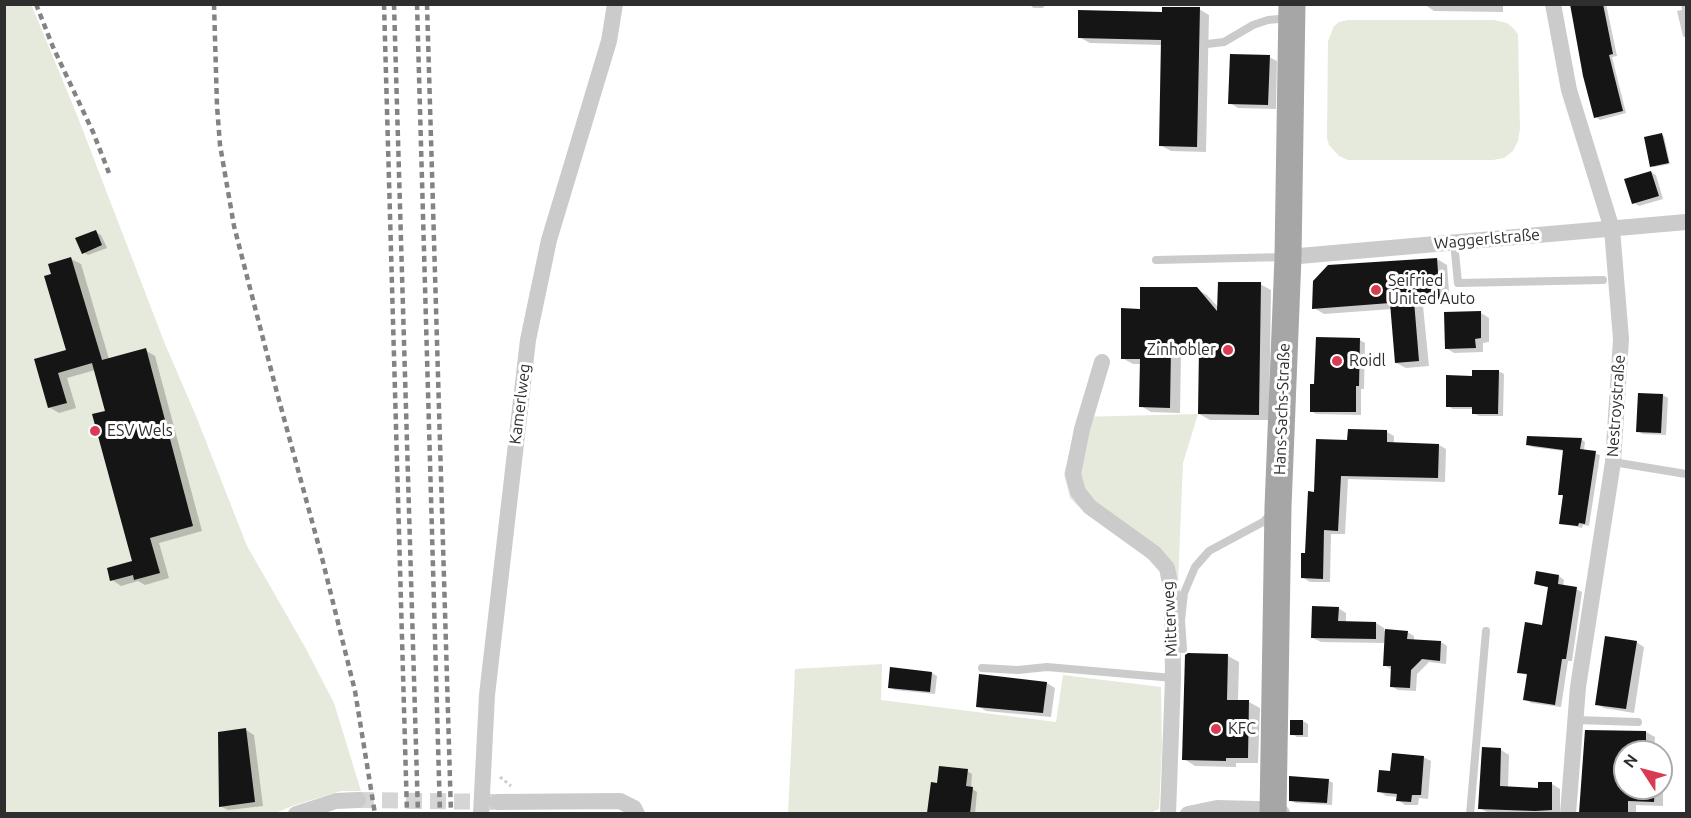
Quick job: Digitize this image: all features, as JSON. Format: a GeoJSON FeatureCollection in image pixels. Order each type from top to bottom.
{"type":"FeatureCollection","features":[{"type":"Feature","properties":{"kind":"main road","name":"Hans-Sachs-Straße"},"geometry":{"type":"LineString","coordinates":[[1274,813],[1278,507],[1288,257],[1292,11]]}},
{"type":"Feature","properties":{"kind":"street","name":"Kamerlweg"},"geometry":{"type":"LineString","coordinates":[[481,812],[489,798],[488,695],[528,340],[549,240],[609,41],[615,4]]}},
{"type":"Feature","properties":{"kind":"street","name":"Nestroystraße"},"geometry":{"type":"LineString","coordinates":[[1553,4],[1569,90],[1612,230],[1621,339],[1613,462],[1578,687],[1568,813]]}},
{"type":"Feature","properties":{"kind":"street","name":"Waggerlstraße"},"geometry":{"type":"LineString","coordinates":[[1288,257],[1686,222]]}},
{"type":"Feature","properties":{"kind":"street","name":"Mitterweg"},"geometry":{"type":"LineString","coordinates":[[1102,362],[1082,429],[1072,474],[1078,492],[1090,507],[1154,553],[1167,568],[1172,593],[1173,678],[1168,813]]}},
{"type":"Feature","properties":{"kind":"street"},"geometry":{"type":"LineString","coordinates":[[489,798],[620,801],[634,808],[637,813]]}},
{"type":"Feature","properties":{"kind":"street"},"geometry":{"type":"LineString","coordinates":[[296,813],[336,801],[358,800]]}},
{"type":"Feature","properties":{"kind":"street"},"geometry":{"type":"LineString","coordinates":[[1188,813],[1218,808],[1257,809],[1283,813]]}},
{"type":"Feature","properties":{"kind":"lane"},"geometry":{"type":"LineString","coordinates":[[1035,4],[1041,4]]}},
{"type":"Feature","properties":{"kind":"lane"},"geometry":{"type":"LineString","coordinates":[[1207,44],[1224,42],[1260,23],[1292,11]]}},
{"type":"Feature","properties":{"kind":"lane"},"geometry":{"type":"LineString","coordinates":[[1454,242],[1458,283],[1603,280]]}},
{"type":"Feature","properties":{"kind":"lane"},"geometry":{"type":"LineString","coordinates":[[1156,260],[1288,257]]}},
{"type":"Feature","properties":{"kind":"lane"},"geometry":{"type":"LineString","coordinates":[[1613,462],[1686,474]]}},
{"type":"Feature","properties":{"kind":"lane"},"geometry":{"type":"LineString","coordinates":[[1183,649],[1181,620],[1184,593],[1195,567],[1209,551],[1263,522],[1278,507]]}},
{"type":"Feature","properties":{"kind":"lane"},"geometry":{"type":"LineString","coordinates":[[1470,813],[1486,631]]}},
{"type":"Feature","properties":{"kind":"lane"},"geometry":{"type":"LineString","coordinates":[[982,668],[1018,670],[1047,668],[1173,678]]}},
{"type":"Feature","properties":{"kind":"lane"},"geometry":{"type":"LineString","coordinates":[[1576,720],[1638,722]]}},
{"type":"Feature","properties":{"kind":"path"},"geometry":{"type":"LineString","coordinates":[[497,773],[503,781],[516,789]]}},
{"type":"Feature","properties":{"kind":"shaded area","name":"ESV Wels"},"geometry":{"type":"Polygon","coordinates":[[[31,4],[247,546],[334,703],[361,791],[341,791],[275,813],[5,813],[4,5],[31,4]]]}},
{"type":"Feature","properties":{"kind":"shaded area"},"geometry":{"type":"Polygon","coordinates":[[[1348,20],[1494,20],[1507,23],[1518,34],[1520,129],[1513,151],[1504,158],[1493,160],[1348,160],[1339,156],[1329,145],[1327,138],[1328,41],[1334,26],[1348,20]]]}},
{"type":"Feature","properties":{"kind":"shaded area"},"geometry":{"type":"Polygon","coordinates":[[[1198,414],[1183,463],[1178,583],[1160,571],[1136,547],[1081,509],[1070,498],[1064,474],[1078,417],[1198,414]]]}},
{"type":"Feature","properties":{"kind":"shaded area"},"geometry":{"type":"Polygon","coordinates":[[[882,664],[881,700],[1056,722],[1063,675],[1161,687],[1162,747],[1159,809],[1150,813],[788,814],[795,669],[882,664]]]}},
{"type":"Feature","properties":{"kind":"building"},"geometry":{"type":"Polygon","coordinates":[[[1570,4],[1603,4],[1613,54],[1609,55],[1623,111],[1594,118],[1583,76],[1570,4]]]}},
{"type":"Feature","properties":{"kind":"building"},"geometry":{"type":"Polygon","coordinates":[[[1162,7],[1200,7],[1197,147],[1159,146],[1161,40],[1078,38],[1078,10],[1162,12],[1162,7]]]}},
{"type":"Feature","properties":{"kind":"building"},"geometry":{"type":"Polygon","coordinates":[[[1230,54],[1270,55],[1268,105],[1228,104],[1230,54]]]}},
{"type":"Feature","properties":{"kind":"building"},"geometry":{"type":"Polygon","coordinates":[[[1662,133],[1669,163],[1650,167],[1644,137],[1662,133]]]}},
{"type":"Feature","properties":{"kind":"building"},"geometry":{"type":"Polygon","coordinates":[[[1651,171],[1659,196],[1632,204],[1624,179],[1651,171]]]}},
{"type":"Feature","properties":{"kind":"building"},"geometry":{"type":"Polygon","coordinates":[[[96,230],[102,245],[82,254],[75,238],[96,230]]]}},
{"type":"Feature","properties":{"kind":"building"},"geometry":{"type":"Polygon","coordinates":[[[71,257],[102,360],[146,348],[193,526],[150,538],[160,573],[134,580],[133,575],[110,581],[107,568],[132,561],[92,414],[105,411],[92,363],[58,373],[67,403],[48,408],[34,359],[66,350],[44,276],[51,274],[48,264],[71,257]]]}},
{"type":"Feature","properties":{"kind":"building","name":"Seifried United Auto"},"geometry":{"type":"Polygon","coordinates":[[[1437,258],[1440,299],[1414,301],[1419,361],[1395,363],[1390,303],[1312,309],[1313,281],[1328,265],[1437,258]]]}},
{"type":"Feature","properties":{"kind":"building","name":"Zinhobler"},"geometry":{"type":"Polygon","coordinates":[[[1218,282],[1261,282],[1259,415],[1198,414],[1199,348],[1171,348],[1170,408],[1139,407],[1140,359],[1121,359],[1121,308],[1140,309],[1140,287],[1197,287],[1217,311],[1218,282]]]}},
{"type":"Feature","properties":{"kind":"building"},"geometry":{"type":"Polygon","coordinates":[[[1481,311],[1481,338],[1475,339],[1476,348],[1445,349],[1444,312],[1481,311]]]}},
{"type":"Feature","properties":{"kind":"building","name":"Roidl"},"geometry":{"type":"Polygon","coordinates":[[[1316,337],[1360,338],[1356,412],[1310,412],[1310,384],[1314,384],[1316,337]]]}},
{"type":"Feature","properties":{"kind":"building"},"geometry":{"type":"Polygon","coordinates":[[[1472,370],[1499,370],[1498,414],[1472,414],[1472,407],[1446,407],[1446,375],[1472,376],[1472,370]]]}},
{"type":"Feature","properties":{"kind":"building"},"geometry":{"type":"Polygon","coordinates":[[[1638,393],[1663,394],[1661,433],[1636,432],[1638,393]]]}},
{"type":"Feature","properties":{"kind":"building"},"geometry":{"type":"Polygon","coordinates":[[[1348,429],[1387,430],[1387,442],[1439,444],[1438,478],[1341,476],[1338,531],[1324,530],[1323,579],[1301,578],[1301,553],[1305,553],[1308,491],[1314,492],[1316,439],[1347,440],[1348,429]]]}},
{"type":"Feature","properties":{"kind":"building"},"geometry":{"type":"Polygon","coordinates":[[[1527,436],[1582,438],[1580,449],[1596,451],[1585,524],[1579,523],[1578,526],[1559,524],[1563,495],[1558,495],[1563,450],[1526,445],[1527,436]]]}},
{"type":"Feature","properties":{"kind":"building"},"geometry":{"type":"Polygon","coordinates":[[[1536,571],[1559,575],[1558,584],[1577,587],[1566,659],[1562,659],[1555,705],[1523,700],[1527,674],[1517,673],[1525,622],[1542,625],[1548,587],[1534,584],[1536,571]]]}},
{"type":"Feature","properties":{"kind":"building"},"geometry":{"type":"Polygon","coordinates":[[[1312,606],[1339,607],[1338,621],[1376,622],[1376,639],[1311,638],[1312,606]]]}},
{"type":"Feature","properties":{"kind":"building"},"geometry":{"type":"Polygon","coordinates":[[[1385,629],[1408,631],[1407,639],[1441,641],[1440,661],[1422,659],[1411,670],[1410,688],[1390,687],[1391,666],[1383,666],[1385,629]]]}},
{"type":"Feature","properties":{"kind":"building"},"geometry":{"type":"Polygon","coordinates":[[[1605,636],[1637,641],[1626,709],[1595,705],[1605,636]]]}},
{"type":"Feature","properties":{"kind":"building","name":"KFC"},"geometry":{"type":"Polygon","coordinates":[[[1188,653],[1228,654],[1227,700],[1249,700],[1248,758],[1226,758],[1226,761],[1182,760],[1185,655],[1188,653]]]}},
{"type":"Feature","properties":{"kind":"building"},"geometry":{"type":"Polygon","coordinates":[[[890,667],[932,672],[930,692],[888,688],[890,667]]]}},
{"type":"Feature","properties":{"kind":"building"},"geometry":{"type":"Polygon","coordinates":[[[979,674],[1047,682],[1043,713],[976,707],[979,674]]]}},
{"type":"Feature","properties":{"kind":"building"},"geometry":{"type":"Polygon","coordinates":[[[1290,720],[1303,720],[1303,735],[1290,735],[1290,720]]]}},
{"type":"Feature","properties":{"kind":"building"},"geometry":{"type":"Polygon","coordinates":[[[246,728],[255,802],[219,807],[218,732],[246,728]]]}},
{"type":"Feature","properties":{"kind":"building"},"geometry":{"type":"Polygon","coordinates":[[[1585,730],[1646,731],[1646,740],[1613,740],[1613,800],[1654,800],[1654,802],[1628,801],[1628,813],[1579,813],[1585,730]]]}},
{"type":"Feature","properties":{"kind":"building"},"geometry":{"type":"Polygon","coordinates":[[[1482,747],[1501,748],[1500,786],[1538,788],[1538,782],[1552,782],[1552,810],[1478,809],[1482,747]]]}},
{"type":"Feature","properties":{"kind":"building"},"geometry":{"type":"Polygon","coordinates":[[[1392,753],[1424,756],[1421,795],[1412,795],[1411,802],[1396,801],[1397,794],[1377,792],[1379,770],[1390,771],[1392,753]]]}},
{"type":"Feature","properties":{"kind":"building"},"geometry":{"type":"Polygon","coordinates":[[[939,766],[968,769],[966,786],[973,787],[970,813],[927,813],[931,782],[937,783],[939,766]]]}},
{"type":"Feature","properties":{"kind":"building"},"geometry":{"type":"Polygon","coordinates":[[[1289,776],[1329,779],[1327,803],[1289,801],[1289,776]]]}},
{"type":"Feature","properties":{"kind":"tunnel"},"geometry":{"type":"LineString","coordinates":[[358,800],[496,802]]}},
{"type":"Feature","properties":{"kind":"railway"},"geometry":{"type":"LineString","coordinates":[[36,4],[109,173]]}},
{"type":"Feature","properties":{"kind":"railway"},"geometry":{"type":"LineString","coordinates":[[214,4],[220,145],[234,226],[355,691],[375,814]]}},
{"type":"Feature","properties":{"kind":"railway"},"geometry":{"type":"LineString","coordinates":[[384,4],[407,814]]}},
{"type":"Feature","properties":{"kind":"railway"},"geometry":{"type":"LineString","coordinates":[[394,4],[418,814]]}},
{"type":"Feature","properties":{"kind":"railway"},"geometry":{"type":"LineString","coordinates":[[417,4],[440,814]]}},
{"type":"Feature","properties":{"kind":"railway"},"geometry":{"type":"LineString","coordinates":[[427,4],[451,814]]}},
{"type":"Feature","properties":{"kind":"place","name":"Seifried United Auto"},"geometry":{"type":"Point","coordinates":[1376,290]}},
{"type":"Feature","properties":{"kind":"place","name":"Zinhobler"},"geometry":{"type":"Point","coordinates":[1228,350]}},
{"type":"Feature","properties":{"kind":"place","name":"Roidl"},"geometry":{"type":"Point","coordinates":[1337,361]}},
{"type":"Feature","properties":{"kind":"place","name":"ESV Wels"},"geometry":{"type":"Point","coordinates":[95,431]}},
{"type":"Feature","properties":{"kind":"place","name":"KFC"},"geometry":{"type":"Point","coordinates":[1216,729]}}]}
